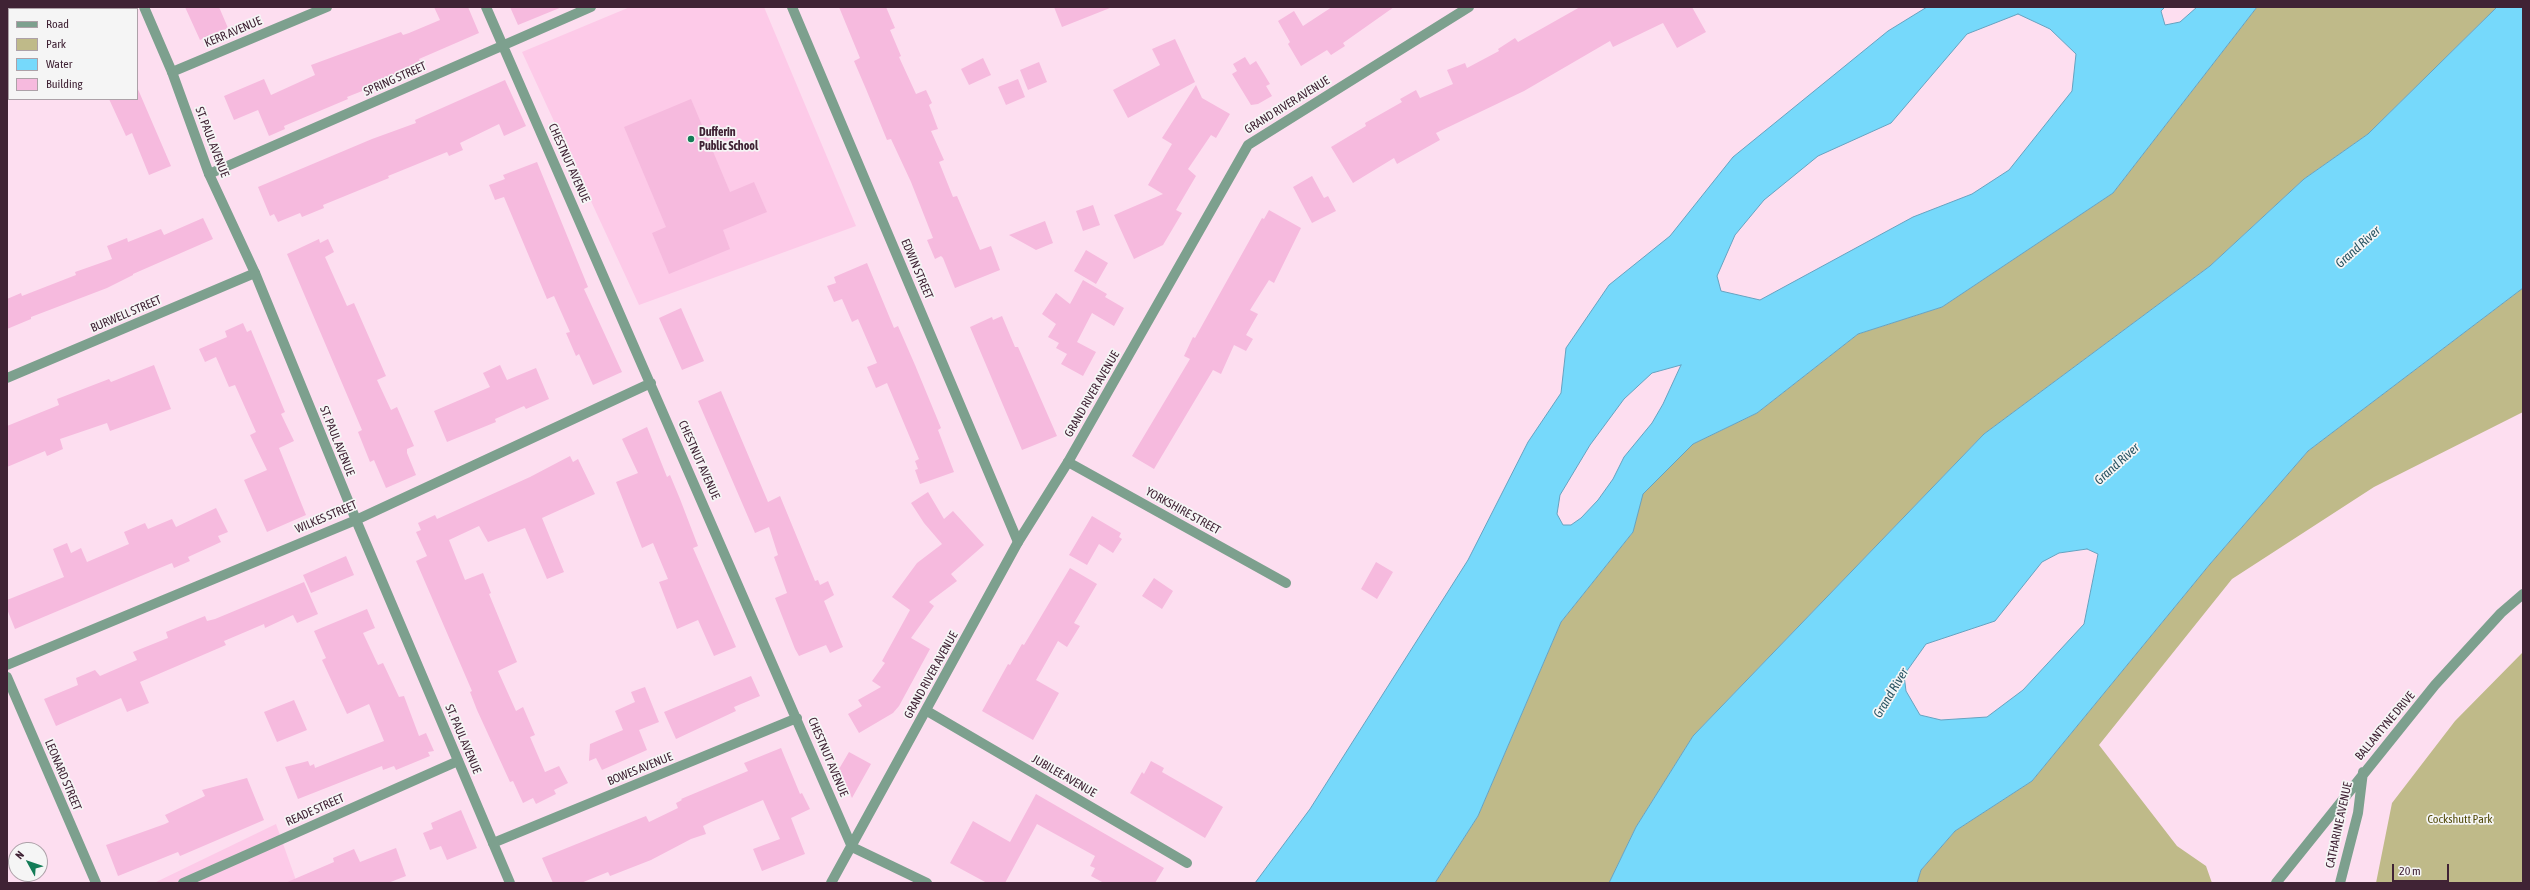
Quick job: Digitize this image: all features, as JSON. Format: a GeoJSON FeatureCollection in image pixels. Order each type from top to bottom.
{"type":"FeatureCollection","features":[{"type":"Feature","properties":{"kind":"street","name":"ST. PAUL AVENUE"},"geometry":{"type":"LineString","coordinates":[[144,7],[172,72],[209,174],[255,273],[356,520],[510,883]]}},
{"type":"Feature","properties":{"kind":"street","name":"KERR AVENUE"},"geometry":{"type":"LineString","coordinates":[[172,72],[327,7]]}},
{"type":"Feature","properties":{"kind":"street","name":"CHESTNUT AVENUE"},"geometry":{"type":"LineString","coordinates":[[486,7],[651,382],[852,847]]}},
{"type":"Feature","properties":{"kind":"street","name":"SPRING STREET"},"geometry":{"type":"LineString","coordinates":[[209,174],[591,7]]}},
{"type":"Feature","properties":{"kind":"street","name":"EDWIN STREET"},"geometry":{"type":"LineString","coordinates":[[792,7],[1018,542]]}},
{"type":"Feature","properties":{"kind":"street","name":"GRAND RIVER AVENUE"},"geometry":{"type":"LineString","coordinates":[[831,883],[927,711],[1018,542],[1068,462],[1248,145],[1469,7]]}},
{"type":"Feature","properties":{"kind":"street","name":"BURWELL STREET"},"geometry":{"type":"LineString","coordinates":[[7,378],[255,273]]}},
{"type":"Feature","properties":{"kind":"street","name":"WILKES STREET"},"geometry":{"type":"LineString","coordinates":[[7,665],[356,520],[651,382]]}},
{"type":"Feature","properties":{"kind":"street","name":"YORKSHIRE STREET"},"geometry":{"type":"LineString","coordinates":[[1068,462],[1286,583]]}},
{"type":"Feature","properties":{"kind":"street","name":"BALLANTYNE DRIVE"},"geometry":{"type":"LineString","coordinates":[[2276,883],[2363,772],[2436,685],[2501,613],[2523,594]]}},
{"type":"Feature","properties":{"kind":"street","name":"LEONARD STREET"},"geometry":{"type":"LineString","coordinates":[[7,677],[96,883]]}},
{"type":"Feature","properties":{"kind":"street","name":"JUBILEE AVENUE"},"geometry":{"type":"LineString","coordinates":[[927,711],[1187,863]]}},
{"type":"Feature","properties":{"kind":"street","name":"BOWES AVENUE"},"geometry":{"type":"LineString","coordinates":[[492,843],[797,718]]}},
{"type":"Feature","properties":{"kind":"street","name":"READE STREET"},"geometry":{"type":"LineString","coordinates":[[183,883],[458,761]]}},
{"type":"Feature","properties":{"kind":"street","name":"CATHARINE AVENUE"},"geometry":{"type":"LineString","coordinates":[[2340,883],[2358,813],[2363,772]]}},
{"type":"Feature","properties":{"kind":"street"},"geometry":{"type":"LineString","coordinates":[[852,847],[927,883]]}},
{"type":"Feature","properties":{"kind":"shaded area","name":"Dufferin Public School"},"geometry":{"type":"Polygon","coordinates":[[[630,7],[764,7],[856,226],[639,305],[522,52],[630,7]]]}},
{"type":"Feature","properties":{"kind":"shaded area"},"geometry":{"type":"Polygon","coordinates":[[[276,824],[297,883],[154,883],[276,824]]]}},
{"type":"Feature","properties":{"kind":"green space"},"geometry":{"type":"Polygon","coordinates":[[[2257,7],[2497,7],[2368,134],[2304,179],[2210,266],[1984,434],[1693,736],[1636,827],[1609,883],[1435,883],[1478,816],[1561,622],[1633,532],[1642,494],[1693,444],[1757,413],[1858,334],[1942,307],[2113,193],[2257,7]]]}},
{"type":"Feature","properties":{"kind":"green space"},"geometry":{"type":"Polygon","coordinates":[[[2523,288],[2523,412],[2374,487],[2232,579],[2099,745],[2177,846],[2206,866],[2212,883],[1917,883],[1921,870],[1955,831],[2032,781],[2210,564],[2308,451],[2523,288]]]}},
{"type":"Feature","properties":{"kind":"green space","name":"Cockshutt Park"},"geometry":{"type":"Polygon","coordinates":[[[2523,652],[2523,883],[2376,883],[2392,803],[2455,721],[2523,652]]]}},
{"type":"Feature","properties":{"kind":"water"},"geometry":{"type":"Polygon","coordinates":[[[1927,7],[2165,7],[2161,11],[2165,25],[2180,22],[2197,7],[2257,7],[2113,193],[1942,307],[1858,334],[1757,413],[1693,444],[1643,494],[1633,532],[1561,622],[1478,816],[1435,883],[1255,883],[1310,809],[1468,560],[1528,442],[1561,393],[1566,348],[1609,285],[1670,236],[1733,157],[1888,31],[1927,7]],[[2018,14],[1967,34],[1891,123],[1818,156],[1764,200],[1735,235],[1717,276],[1721,291],[1760,300],[1913,217],[1972,194],[2009,170],[2072,91],[2076,54],[2050,29],[2018,14]],[[1681,365],[1652,373],[1624,399],[1590,445],[1560,495],[1557,514],[1563,525],[1571,525],[1581,518],[1598,500],[1613,479],[1624,457],[1652,423],[1663,404],[1681,365]]]}},
{"type":"Feature","properties":{"kind":"water","name":"Grand River"},"geometry":{"type":"Polygon","coordinates":[[[2497,7],[2523,7],[2523,288],[2308,451],[2210,564],[2032,781],[1955,831],[1921,870],[1917,883],[1609,883],[1636,827],[1693,736],[1984,434],[2210,266],[2304,179],[2368,134],[2497,7]],[[2087,549],[2059,553],[2042,562],[1995,621],[1926,644],[1904,675],[1906,691],[1920,715],[1941,720],[1987,717],[2023,690],[2084,624],[2098,554],[2087,549]]]}},
{"type":"Feature","properties":{"kind":"building"},"geometry":{"type":"Polygon","coordinates":[[[185,7],[219,7],[228,28],[200,40],[185,7]]]}},
{"type":"Feature","properties":{"kind":"building"},"geometry":{"type":"Polygon","coordinates":[[[434,7],[468,7],[479,33],[419,59],[423,67],[347,97],[348,99],[284,126],[285,129],[269,136],[258,110],[234,120],[224,96],[264,79],[271,95],[315,75],[311,65],[401,32],[403,35],[409,33],[440,20],[434,7]]]}},
{"type":"Feature","properties":{"kind":"building"},"geometry":{"type":"Polygon","coordinates":[[[510,7],[562,7],[518,25],[510,7]]]}},
{"type":"Feature","properties":{"kind":"building"},"geometry":{"type":"Polygon","coordinates":[[[839,7],[886,7],[895,28],[890,30],[901,56],[899,57],[916,94],[926,90],[932,103],[929,105],[938,129],[931,131],[944,160],[939,162],[953,197],[957,196],[980,250],[991,246],[1000,270],[955,288],[943,258],[941,256],[935,259],[927,240],[933,238],[911,182],[891,139],[887,140],[854,61],[860,58],[839,7]]]}},
{"type":"Feature","properties":{"kind":"building"},"geometry":{"type":"Polygon","coordinates":[[[1054,7],[1109,7],[1110,8],[1062,27],[1054,7]]]}},
{"type":"Feature","properties":{"kind":"building"},"geometry":{"type":"Polygon","coordinates":[[[1332,7],[1394,7],[1343,43],[1345,46],[1331,55],[1327,50],[1301,66],[1288,44],[1290,42],[1278,21],[1294,11],[1303,26],[1332,7]]]}},
{"type":"Feature","properties":{"kind":"building"},"geometry":{"type":"Polygon","coordinates":[[[1580,7],[1692,7],[1706,32],[1677,48],[1663,23],[1613,47],[1610,41],[1524,91],[1436,133],[1440,140],[1397,164],[1394,158],[1353,183],[1331,147],[1366,126],[1365,123],[1402,102],[1400,99],[1416,90],[1420,98],[1453,84],[1447,70],[1465,63],[1467,68],[1499,51],[1498,49],[1515,38],[1518,42],[1580,7]]]}},
{"type":"Feature","properties":{"kind":"building"},"geometry":{"type":"Polygon","coordinates":[[[1175,39],[1195,82],[1128,118],[1113,90],[1160,65],[1152,49],[1175,39]]]}},
{"type":"Feature","properties":{"kind":"building"},"geometry":{"type":"Polygon","coordinates":[[[1245,57],[1250,65],[1256,61],[1270,84],[1266,86],[1272,96],[1258,104],[1251,105],[1232,74],[1237,71],[1233,64],[1245,57]]]}},
{"type":"Feature","properties":{"kind":"building"},"geometry":{"type":"Polygon","coordinates":[[[983,58],[991,75],[969,85],[961,69],[983,58]]]}},
{"type":"Feature","properties":{"kind":"building"},"geometry":{"type":"Polygon","coordinates":[[[1039,62],[1047,82],[1028,90],[1020,70],[1039,62]]]}},
{"type":"Feature","properties":{"kind":"building"},"geometry":{"type":"Polygon","coordinates":[[[1018,79],[1025,97],[1006,105],[998,87],[1018,79]]]}},
{"type":"Feature","properties":{"kind":"building"},"geometry":{"type":"Polygon","coordinates":[[[505,80],[526,126],[504,136],[499,124],[460,143],[463,150],[449,156],[447,152],[388,176],[389,178],[323,205],[324,208],[302,217],[300,213],[278,222],[274,214],[270,216],[258,187],[372,139],[416,123],[415,120],[505,80]]]}},
{"type":"Feature","properties":{"kind":"building"},"geometry":{"type":"Polygon","coordinates":[[[1196,85],[1202,98],[1230,114],[1216,138],[1211,135],[1188,169],[1196,176],[1176,210],[1182,213],[1163,245],[1134,259],[1114,215],[1163,194],[1148,185],[1172,144],[1162,138],[1196,85]]]}},
{"type":"Feature","properties":{"kind":"building"},"geometry":{"type":"Polygon","coordinates":[[[138,89],[171,166],[149,175],[132,133],[126,136],[109,100],[138,100],[138,89]]]}},
{"type":"Feature","properties":{"kind":"building"},"geometry":{"type":"Polygon","coordinates":[[[691,99],[730,192],[754,182],[767,212],[723,230],[730,249],[669,274],[652,233],[666,227],[624,127],[691,99]]]}},
{"type":"Feature","properties":{"kind":"building"},"geometry":{"type":"Polygon","coordinates":[[[537,162],[588,287],[584,289],[622,372],[593,385],[579,354],[576,356],[566,333],[570,332],[554,296],[547,299],[504,197],[495,200],[489,185],[505,179],[503,175],[537,162]]]}},
{"type":"Feature","properties":{"kind":"building"},"geometry":{"type":"Polygon","coordinates":[[[1312,176],[1324,198],[1328,196],[1336,211],[1312,223],[1293,187],[1312,176]]]}},
{"type":"Feature","properties":{"kind":"building"},"geometry":{"type":"Polygon","coordinates":[[[1093,205],[1100,225],[1083,231],[1076,211],[1093,205]]]}},
{"type":"Feature","properties":{"kind":"building"},"geometry":{"type":"Polygon","coordinates":[[[1269,210],[1301,228],[1274,283],[1269,280],[1250,310],[1258,314],[1246,335],[1253,339],[1246,351],[1234,345],[1221,374],[1213,370],[1154,469],[1132,456],[1190,359],[1184,356],[1193,337],[1195,338],[1262,218],[1264,219],[1269,210]]]}},
{"type":"Feature","properties":{"kind":"building"},"geometry":{"type":"Polygon","coordinates":[[[203,218],[213,239],[133,274],[107,288],[31,317],[31,319],[7,329],[7,299],[21,293],[22,296],[76,275],[75,272],[112,259],[107,246],[127,238],[128,242],[161,229],[164,235],[203,218]]]}},
{"type":"Feature","properties":{"kind":"building"},"geometry":{"type":"Polygon","coordinates":[[[1045,221],[1053,243],[1036,250],[1009,235],[1045,221]]]}},
{"type":"Feature","properties":{"kind":"building"},"geometry":{"type":"Polygon","coordinates":[[[319,239],[320,243],[328,239],[334,252],[325,257],[347,306],[354,303],[386,376],[377,380],[391,410],[397,407],[414,446],[407,449],[407,453],[416,475],[386,488],[374,460],[370,462],[358,432],[362,430],[287,254],[319,239]]]}},
{"type":"Feature","properties":{"kind":"building"},"geometry":{"type":"Polygon","coordinates":[[[1086,250],[1108,263],[1096,284],[1074,271],[1086,250]]]}},
{"type":"Feature","properties":{"kind":"building"},"geometry":{"type":"Polygon","coordinates":[[[867,263],[894,328],[898,326],[915,365],[941,428],[938,430],[954,472],[920,484],[915,470],[918,469],[915,461],[919,459],[887,383],[876,388],[867,367],[877,363],[858,319],[852,322],[842,299],[834,302],[827,286],[836,283],[834,277],[867,263]]]}},
{"type":"Feature","properties":{"kind":"building"},"geometry":{"type":"Polygon","coordinates":[[[1083,280],[1107,294],[1105,297],[1124,308],[1114,326],[1092,313],[1077,342],[1096,352],[1083,376],[1061,364],[1067,354],[1056,348],[1059,343],[1048,337],[1056,324],[1042,314],[1056,293],[1070,304],[1083,280]]]}},
{"type":"Feature","properties":{"kind":"building"},"geometry":{"type":"Polygon","coordinates":[[[681,308],[704,361],[682,370],[659,318],[681,308]]]}},
{"type":"Feature","properties":{"kind":"building"},"geometry":{"type":"Polygon","coordinates":[[[1002,316],[1015,347],[1018,347],[1057,436],[1022,450],[970,327],[992,317],[993,320],[1002,316]]]}},
{"type":"Feature","properties":{"kind":"building"},"geometry":{"type":"Polygon","coordinates":[[[243,323],[247,332],[251,330],[285,412],[281,414],[294,441],[279,448],[306,515],[267,532],[244,480],[267,470],[250,435],[256,432],[235,385],[229,387],[216,357],[205,362],[199,349],[227,337],[225,331],[243,323]]]}},
{"type":"Feature","properties":{"kind":"building"},"geometry":{"type":"Polygon","coordinates":[[[154,365],[171,409],[110,431],[107,423],[60,439],[63,449],[47,456],[45,451],[7,467],[7,426],[59,405],[57,399],[109,379],[111,382],[154,365]]]}},
{"type":"Feature","properties":{"kind":"building"},"geometry":{"type":"Polygon","coordinates":[[[500,365],[507,380],[536,368],[549,399],[526,409],[524,406],[495,419],[496,422],[447,442],[434,411],[490,387],[483,373],[500,365]]]}},
{"type":"Feature","properties":{"kind":"building"},"geometry":{"type":"Polygon","coordinates":[[[721,391],[768,502],[780,496],[815,581],[818,580],[820,585],[828,581],[834,595],[824,601],[843,647],[830,653],[826,645],[799,656],[795,649],[775,598],[787,593],[774,557],[778,555],[769,527],[755,533],[698,401],[721,391]]]}},
{"type":"Feature","properties":{"kind":"building"},"geometry":{"type":"Polygon","coordinates":[[[647,427],[667,477],[670,475],[680,499],[698,546],[693,548],[736,647],[714,656],[698,620],[677,629],[659,582],[668,579],[653,543],[642,548],[616,482],[638,473],[622,439],[647,427]]]}},
{"type":"Feature","properties":{"kind":"building"},"geometry":{"type":"Polygon","coordinates":[[[570,456],[573,462],[578,459],[595,494],[542,518],[564,572],[547,579],[525,528],[488,542],[479,526],[449,540],[465,580],[483,573],[491,593],[489,594],[517,662],[498,671],[516,711],[523,707],[535,735],[530,737],[545,772],[559,766],[568,783],[554,790],[556,794],[536,804],[533,798],[523,803],[513,781],[510,782],[477,710],[470,692],[472,691],[416,561],[427,556],[416,532],[421,530],[418,523],[435,515],[437,519],[530,477],[570,456]]]}},
{"type":"Feature","properties":{"kind":"building"},"geometry":{"type":"Polygon","coordinates":[[[928,492],[944,519],[953,511],[984,545],[951,574],[957,581],[929,602],[934,606],[911,638],[930,649],[899,706],[893,713],[859,733],[848,714],[862,706],[858,700],[881,687],[872,681],[885,663],[882,661],[910,610],[892,597],[917,563],[942,544],[924,523],[911,503],[928,492]]]}},
{"type":"Feature","properties":{"kind":"building"},"geometry":{"type":"Polygon","coordinates":[[[216,508],[228,532],[218,536],[221,542],[188,557],[190,561],[174,568],[172,563],[15,629],[7,609],[7,600],[64,577],[53,549],[67,543],[71,553],[81,548],[87,562],[129,544],[124,532],[145,523],[148,529],[172,519],[176,527],[216,508]]]}},
{"type":"Feature","properties":{"kind":"building"},"geometry":{"type":"Polygon","coordinates":[[[1092,516],[1121,533],[1119,537],[1122,539],[1113,553],[1099,544],[1087,565],[1069,555],[1092,516]]]}},
{"type":"Feature","properties":{"kind":"building"},"geometry":{"type":"Polygon","coordinates":[[[346,556],[354,575],[311,593],[303,575],[346,556]]]}},
{"type":"Feature","properties":{"kind":"building"},"geometry":{"type":"Polygon","coordinates":[[[1376,562],[1393,572],[1377,599],[1361,589],[1376,562]]]}},
{"type":"Feature","properties":{"kind":"building"},"geometry":{"type":"Polygon","coordinates":[[[1070,568],[1097,584],[1074,623],[1080,626],[1067,647],[1058,641],[1036,680],[1059,693],[1033,740],[982,711],[1008,664],[1010,665],[1022,644],[1024,645],[1070,568]]]}},
{"type":"Feature","properties":{"kind":"building"},"geometry":{"type":"Polygon","coordinates":[[[1154,578],[1173,591],[1162,609],[1142,596],[1154,578]]]}},
{"type":"Feature","properties":{"kind":"building"},"geometry":{"type":"Polygon","coordinates":[[[304,582],[318,614],[297,623],[293,615],[265,628],[264,624],[224,641],[226,645],[140,682],[149,703],[127,712],[121,698],[56,726],[44,699],[78,685],[76,678],[95,670],[100,676],[137,660],[133,652],[168,638],[166,632],[205,616],[207,621],[215,619],[304,582]]]}},
{"type":"Feature","properties":{"kind":"building"},"geometry":{"type":"Polygon","coordinates":[[[367,609],[375,628],[363,633],[378,665],[383,663],[399,697],[404,696],[419,736],[426,733],[434,751],[428,752],[430,756],[396,770],[394,766],[383,770],[382,766],[298,799],[285,767],[308,761],[310,766],[314,764],[315,768],[384,741],[369,704],[347,714],[322,660],[326,658],[314,631],[367,609]]]}},
{"type":"Feature","properties":{"kind":"building"},"geometry":{"type":"Polygon","coordinates":[[[751,676],[760,696],[734,707],[736,711],[676,739],[664,712],[751,676]]]}},
{"type":"Feature","properties":{"kind":"building"},"geometry":{"type":"Polygon","coordinates":[[[645,687],[659,722],[639,730],[647,750],[602,770],[596,758],[589,761],[590,744],[623,730],[615,711],[635,702],[631,692],[645,687]]]}},
{"type":"Feature","properties":{"kind":"building"},"geometry":{"type":"Polygon","coordinates":[[[294,700],[307,730],[277,742],[264,712],[294,700]]]}},
{"type":"Feature","properties":{"kind":"building"},"geometry":{"type":"Polygon","coordinates":[[[781,748],[800,794],[802,793],[810,809],[791,818],[805,854],[762,871],[753,849],[780,839],[763,800],[703,826],[706,834],[691,839],[651,860],[610,876],[608,872],[581,883],[553,883],[542,858],[646,816],[649,822],[678,808],[676,803],[682,800],[681,799],[748,771],[744,763],[781,748]]]}},
{"type":"Feature","properties":{"kind":"building"},"geometry":{"type":"Polygon","coordinates":[[[849,752],[871,764],[852,798],[839,769],[849,752]]]}},
{"type":"Feature","properties":{"kind":"building"},"geometry":{"type":"Polygon","coordinates":[[[1151,761],[1164,768],[1162,772],[1223,807],[1205,838],[1130,793],[1142,772],[1144,774],[1151,761]]]}},
{"type":"Feature","properties":{"kind":"building"},"geometry":{"type":"Polygon","coordinates":[[[247,778],[264,820],[180,856],[178,852],[118,876],[106,845],[169,822],[165,815],[205,796],[202,790],[247,778]]]}},
{"type":"Feature","properties":{"kind":"building"},"geometry":{"type":"Polygon","coordinates":[[[1036,794],[1164,868],[1155,883],[1104,883],[1091,876],[1095,868],[1090,866],[1095,856],[1037,824],[1005,883],[987,883],[950,863],[973,821],[1010,842],[1036,794]]]}},
{"type":"Feature","properties":{"kind":"building"},"geometry":{"type":"Polygon","coordinates":[[[461,810],[477,848],[447,860],[441,846],[430,850],[423,833],[433,829],[431,823],[461,810]]]}},
{"type":"Feature","properties":{"kind":"building"},"geometry":{"type":"Polygon","coordinates":[[[396,848],[406,876],[388,883],[285,883],[334,862],[333,858],[354,849],[360,862],[396,848]]]}},
{"type":"Feature","properties":{"kind":"place","name":"Dufferin Public School"},"geometry":{"type":"Point","coordinates":[691,139]}}]}
